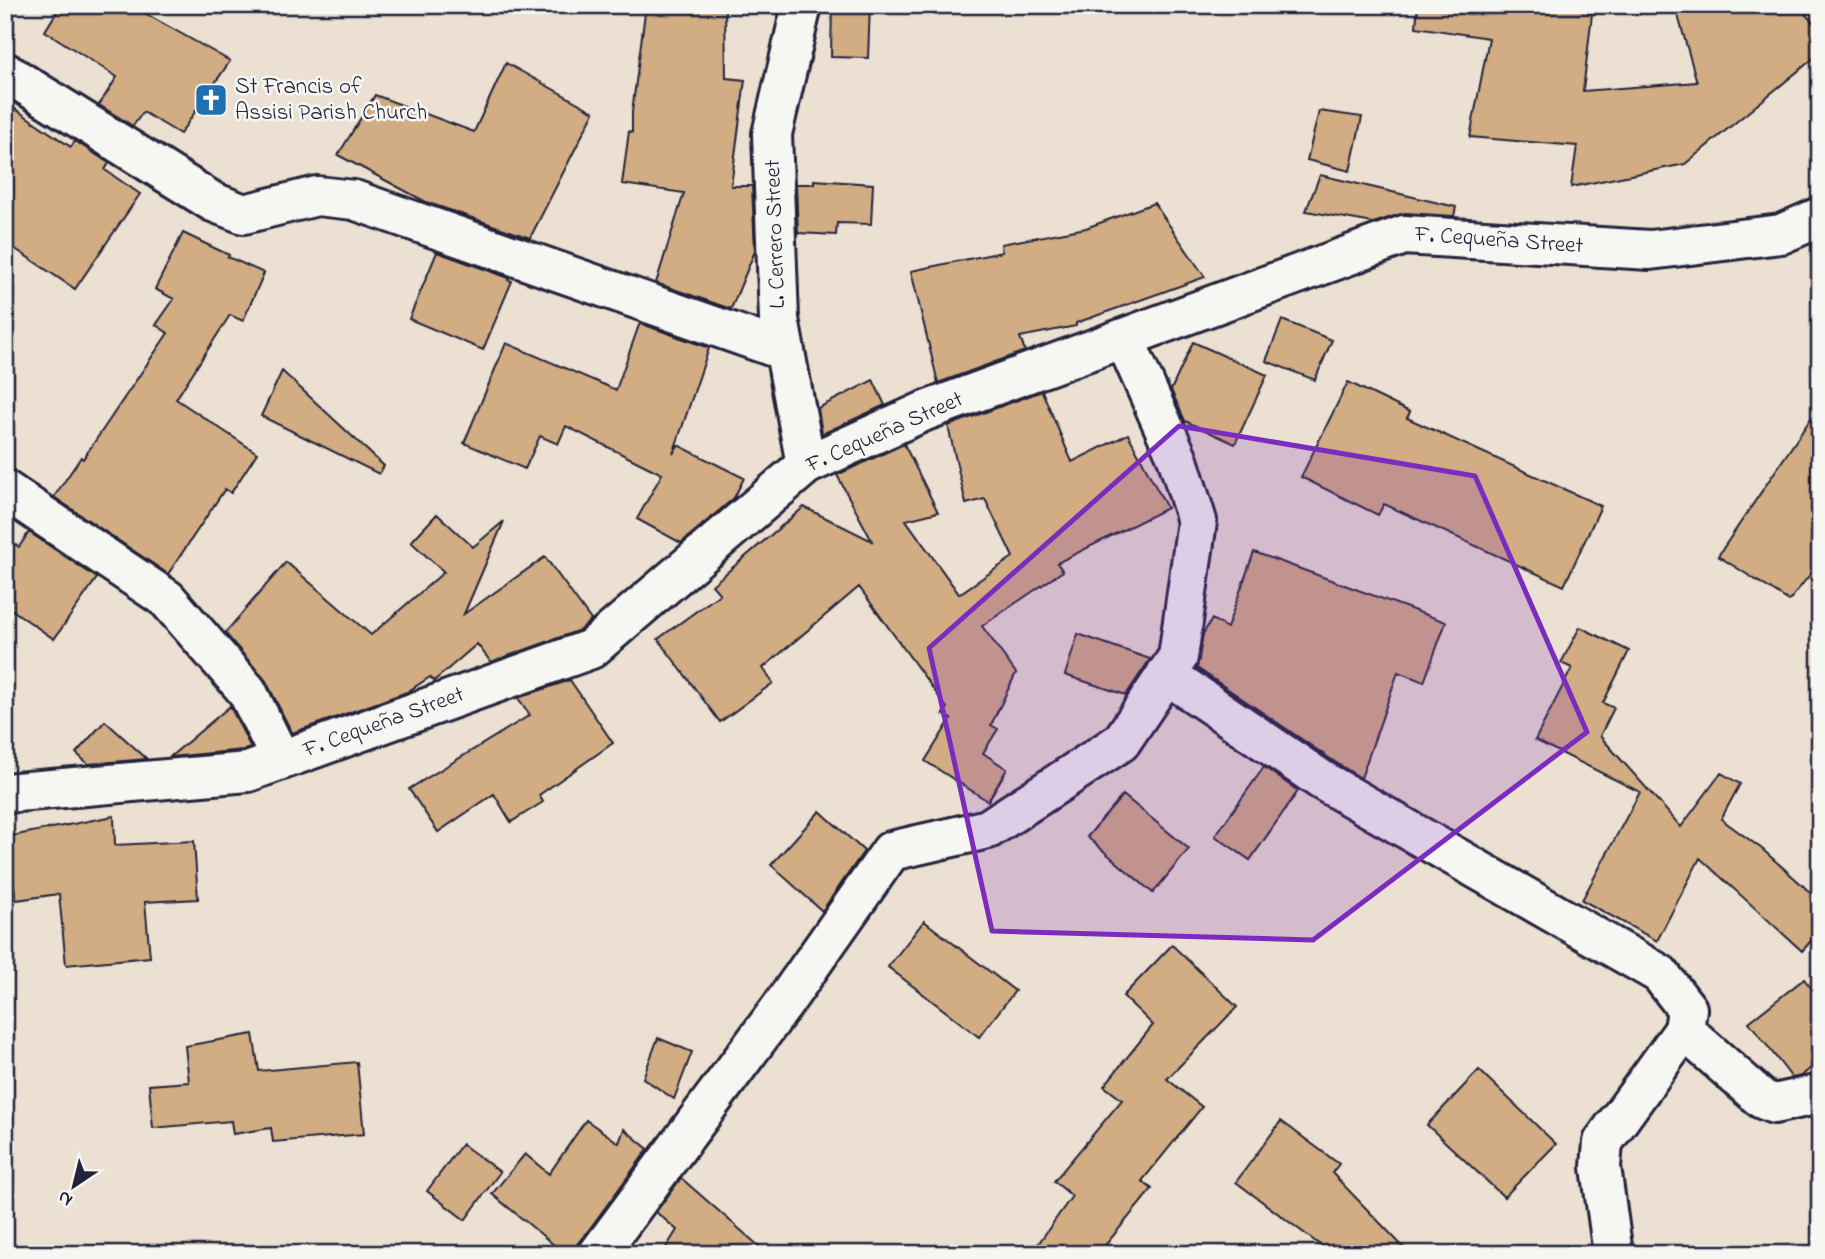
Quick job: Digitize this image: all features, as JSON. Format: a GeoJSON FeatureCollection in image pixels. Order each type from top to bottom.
{"type":"FeatureCollection","features":[{"type":"Feature","properties":{"kind":"street","name":"L. Cerrero Street"},"geometry":{"type":"LineString","coordinates":[[802,5],[772,134],[779,319],[806,465]]}},
{"type":"Feature","properties":{"kind":"street"},"geometry":{"type":"LineString","coordinates":[[5,72],[213,202],[244,214],[317,196],[354,200],[785,351]]}},
{"type":"Feature","properties":{"kind":"street","name":"F. Cequeña Street"},"geometry":{"type":"LineString","coordinates":[[5,793],[248,772],[591,649],[806,465],[925,411],[1404,235],[1650,250],[1781,234],[1820,217]]}},
{"type":"Feature","properties":{"kind":"street"},"geometry":{"type":"LineString","coordinates":[[598,1254],[782,1006],[891,851],[988,829],[1121,742],[1178,657],[1197,522],[1177,457],[1124,338]]}},
{"type":"Feature","properties":{"kind":"street"},"geometry":{"type":"LineString","coordinates":[[5,491],[167,598],[247,691],[281,760]]}},
{"type":"Feature","properties":{"kind":"street"},"geometry":{"type":"LineString","coordinates":[[1166,674],[1322,780],[1660,974],[1687,1009],[1684,1030],[1603,1142],[1601,1167],[1613,1254]]}},
{"type":"Feature","properties":{"kind":"street"},"geometry":{"type":"LineString","coordinates":[[1684,1030],[1762,1098],[1774,1104],[1820,1094]]}},
{"type":"Feature","properties":{"kind":"highlighted area"},"geometry":{"type":"Polygon","coordinates":[[[1179,426],[1475,476],[1587,732],[1313,940],[992,931],[929,648],[1179,426]]]}},
{"type":"Feature","properties":{"kind":"building"},"geometry":{"type":"Polygon","coordinates":[[[61,5],[130,5],[230,61],[180,134],[143,112],[133,126],[99,105],[117,77],[45,31],[61,5]]]}},
{"type":"Feature","properties":{"kind":"building"},"geometry":{"type":"Polygon","coordinates":[[[646,5],[725,5],[726,78],[745,80],[731,186],[752,186],[755,251],[731,309],[656,283],[684,193],[622,184],[629,131],[632,132],[632,112],[646,5]]]}},
{"type":"Feature","properties":{"kind":"building"},"geometry":{"type":"Polygon","coordinates":[[[832,5],[870,5],[868,58],[831,57],[832,5]]]}},
{"type":"Feature","properties":{"kind":"building"},"geometry":{"type":"Polygon","coordinates":[[[1418,5],[1593,5],[1583,91],[1697,82],[1675,5],[1806,5],[1806,15],[1820,29],[1820,53],[1685,164],[1571,187],[1577,146],[1470,137],[1489,38],[1416,27],[1418,5]]]}},
{"type":"Feature","properties":{"kind":"building"},"geometry":{"type":"Polygon","coordinates":[[[506,63],[594,112],[530,238],[426,202],[338,155],[375,95],[474,132],[506,63]]]}},
{"type":"Feature","properties":{"kind":"building"},"geometry":{"type":"Polygon","coordinates":[[[5,102],[71,147],[75,141],[109,163],[105,170],[140,194],[75,289],[5,242],[5,102]]]}},
{"type":"Feature","properties":{"kind":"building"},"geometry":{"type":"Polygon","coordinates":[[[1319,111],[1362,117],[1350,171],[1307,160],[1319,111]]]}},
{"type":"Feature","properties":{"kind":"building"},"geometry":{"type":"Polygon","coordinates":[[[1320,175],[1456,207],[1454,216],[1405,213],[1373,223],[1306,211],[1320,175]]]}},
{"type":"Feature","properties":{"kind":"building"},"geometry":{"type":"Polygon","coordinates":[[[814,180],[873,184],[871,224],[837,223],[836,235],[798,233],[796,184],[814,184],[814,180]]]}},
{"type":"Feature","properties":{"kind":"building"},"geometry":{"type":"Polygon","coordinates":[[[1154,203],[1205,277],[1076,323],[1076,326],[1020,337],[1025,351],[938,383],[911,271],[1002,252],[1001,244],[1086,228],[1154,203]]]}},
{"type":"Feature","properties":{"kind":"building"},"geometry":{"type":"Polygon","coordinates":[[[183,233],[264,273],[243,321],[230,315],[176,399],[257,453],[231,493],[225,489],[168,574],[54,497],[81,457],[83,459],[168,333],[156,325],[174,299],[155,289],[183,233]]]}},
{"type":"Feature","properties":{"kind":"building"},"geometry":{"type":"Polygon","coordinates":[[[437,252],[512,281],[483,350],[409,319],[437,252]]]}},
{"type":"Feature","properties":{"kind":"building"},"geometry":{"type":"Polygon","coordinates":[[[1282,320],[1332,340],[1315,380],[1266,361],[1282,320]]]}},
{"type":"Feature","properties":{"kind":"building"},"geometry":{"type":"Polygon","coordinates":[[[639,325],[709,348],[673,454],[678,445],[744,478],[734,498],[681,543],[637,519],[662,474],[566,426],[558,444],[540,436],[525,469],[464,443],[506,343],[616,390],[639,325]]]}},
{"type":"Feature","properties":{"kind":"building"},"geometry":{"type":"Polygon","coordinates":[[[1193,342],[1267,375],[1235,444],[1185,421],[1171,390],[1193,342]]]}},
{"type":"Feature","properties":{"kind":"building"},"geometry":{"type":"Polygon","coordinates":[[[282,371],[384,466],[379,474],[261,416],[282,371]]]}},
{"type":"Feature","properties":{"kind":"building"},"geometry":{"type":"Polygon","coordinates":[[[873,380],[885,405],[822,434],[818,408],[873,380]]]}},
{"type":"Feature","properties":{"kind":"building"},"geometry":{"type":"Polygon","coordinates":[[[1348,382],[1410,412],[1407,418],[1601,506],[1564,586],[1384,504],[1378,515],[1301,477],[1348,382]]]}},
{"type":"Feature","properties":{"kind":"building"},"geometry":{"type":"Polygon","coordinates":[[[1042,391],[1072,462],[1128,434],[1167,508],[1057,563],[1063,571],[982,626],[1016,673],[991,725],[998,729],[983,753],[1007,769],[988,801],[925,761],[951,719],[943,714],[947,708],[859,587],[763,668],[773,683],[720,722],[658,639],[720,594],[712,585],[804,507],[872,541],[837,475],[904,444],[938,512],[906,520],[959,594],[1013,557],[985,499],[966,504],[948,426],[1042,391]]]}},
{"type":"Feature","properties":{"kind":"building"},"geometry":{"type":"Polygon","coordinates":[[[1820,405],[1820,562],[1789,601],[1718,556],[1820,405]]]}},
{"type":"Feature","properties":{"kind":"building"},"geometry":{"type":"Polygon","coordinates":[[[437,514],[473,547],[504,521],[464,614],[545,557],[591,620],[580,630],[491,662],[477,644],[434,681],[430,677],[407,692],[292,733],[266,681],[225,633],[286,562],[371,635],[444,572],[411,542],[437,514]]]}},
{"type":"Feature","properties":{"kind":"building"},"geometry":{"type":"Polygon","coordinates":[[[29,532],[97,578],[54,639],[5,605],[5,538],[19,547],[29,532]]]}},
{"type":"Feature","properties":{"kind":"building"},"geometry":{"type":"Polygon","coordinates":[[[1254,552],[1446,622],[1424,682],[1398,672],[1361,778],[1197,668],[1203,634],[1212,619],[1227,628],[1254,552]]]}},
{"type":"Feature","properties":{"kind":"building"},"geometry":{"type":"Polygon","coordinates":[[[1580,627],[1629,651],[1603,703],[1614,708],[1600,736],[1681,827],[1721,773],[1740,784],[1721,819],[1762,849],[1820,901],[1820,931],[1802,951],[1700,858],[1657,941],[1582,900],[1640,792],[1535,740],[1572,668],[1561,663],[1580,627]]]}},
{"type":"Feature","properties":{"kind":"building"},"geometry":{"type":"Polygon","coordinates":[[[1078,634],[1150,659],[1126,695],[1065,675],[1078,634]]]}},
{"type":"Feature","properties":{"kind":"building"},"geometry":{"type":"Polygon","coordinates":[[[570,680],[613,743],[539,795],[543,802],[511,822],[494,794],[438,832],[409,789],[530,715],[518,698],[570,680]]]}},
{"type":"Feature","properties":{"kind":"building"},"geometry":{"type":"Polygon","coordinates":[[[230,706],[251,748],[170,757],[230,706]]]}},
{"type":"Feature","properties":{"kind":"building"},"geometry":{"type":"Polygon","coordinates":[[[105,721],[147,759],[88,764],[76,753],[105,721]]]}},
{"type":"Feature","properties":{"kind":"building"},"geometry":{"type":"Polygon","coordinates":[[[1264,767],[1298,791],[1250,860],[1215,836],[1264,767]]]}},
{"type":"Feature","properties":{"kind":"building"},"geometry":{"type":"Polygon","coordinates":[[[1123,795],[1189,849],[1153,893],[1087,837],[1123,795]]]}},
{"type":"Feature","properties":{"kind":"building"},"geometry":{"type":"Polygon","coordinates":[[[820,811],[864,851],[822,911],[771,865],[820,811]]]}},
{"type":"Feature","properties":{"kind":"building"},"geometry":{"type":"Polygon","coordinates":[[[114,816],[115,845],[194,841],[198,899],[145,902],[150,957],[66,965],[59,894],[16,900],[6,837],[114,816]]]}},
{"type":"Feature","properties":{"kind":"building"},"geometry":{"type":"Polygon","coordinates":[[[924,921],[1015,991],[979,1037],[888,967],[924,921]]]}},
{"type":"Feature","properties":{"kind":"building"},"geometry":{"type":"Polygon","coordinates":[[[1172,945],[1237,1007],[1167,1079],[1202,1107],[1142,1181],[1152,1189],[1098,1254],[1031,1254],[1072,1196],[1054,1181],[1122,1100],[1104,1086],[1153,1025],[1123,996],[1172,945]]]}},
{"type":"Feature","properties":{"kind":"building"},"geometry":{"type":"Polygon","coordinates":[[[1804,979],[1820,999],[1820,1061],[1801,1076],[1792,1078],[1749,1022],[1804,979]]]}},
{"type":"Feature","properties":{"kind":"building"},"geometry":{"type":"Polygon","coordinates":[[[253,1034],[259,1071],[357,1062],[364,1134],[273,1142],[271,1128],[233,1134],[231,1121],[153,1128],[149,1085],[189,1082],[185,1046],[253,1034]]]}},
{"type":"Feature","properties":{"kind":"building"},"geometry":{"type":"Polygon","coordinates":[[[658,1038],[692,1052],[674,1099],[643,1078],[658,1038]]]}},
{"type":"Feature","properties":{"kind":"building"},"geometry":{"type":"Polygon","coordinates":[[[1479,1070],[1556,1144],[1504,1197],[1427,1125],[1479,1070]]]}},
{"type":"Feature","properties":{"kind":"building"},"geometry":{"type":"Polygon","coordinates":[[[586,1120],[619,1143],[624,1129],[648,1149],[588,1231],[569,1254],[565,1254],[492,1194],[525,1154],[549,1174],[586,1120]]]}},
{"type":"Feature","properties":{"kind":"building"},"geometry":{"type":"Polygon","coordinates":[[[1281,1121],[1339,1164],[1332,1173],[1410,1254],[1332,1254],[1236,1182],[1281,1121]]]}},
{"type":"Feature","properties":{"kind":"building"},"geometry":{"type":"Polygon","coordinates":[[[462,1144],[500,1172],[465,1220],[427,1191],[462,1144]]]}},
{"type":"Feature","properties":{"kind":"building"},"geometry":{"type":"Polygon","coordinates":[[[681,1178],[768,1254],[662,1254],[677,1230],[656,1212],[681,1178]]]}},
{"type":"Feature","properties":{"kind":"place","name":"St Francis of Assisi Parish Church"},"geometry":{"type":"Point","coordinates":[211,100]}}]}
